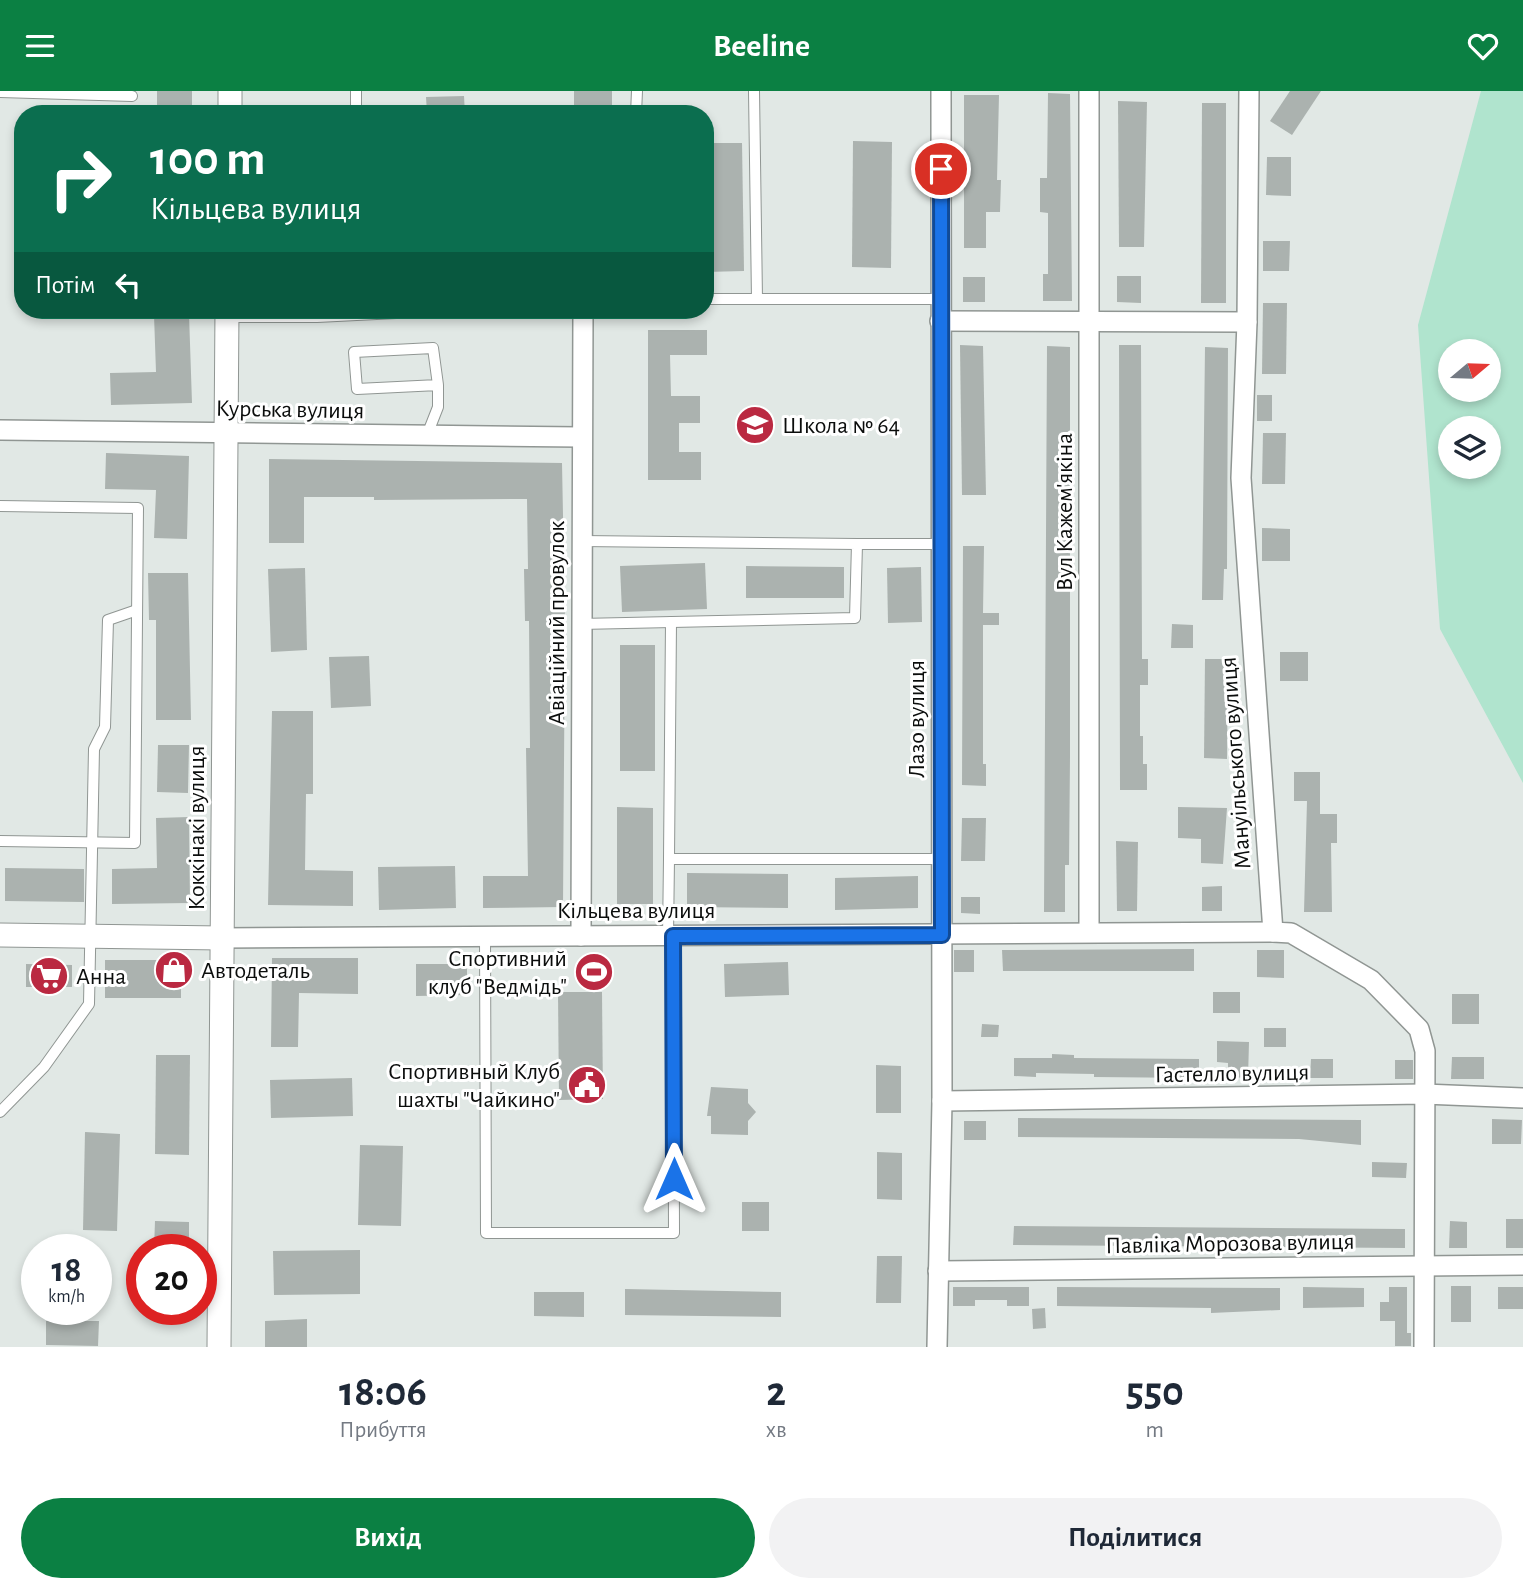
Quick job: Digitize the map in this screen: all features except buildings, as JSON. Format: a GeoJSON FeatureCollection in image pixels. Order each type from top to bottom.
{"type":"FeatureCollection","features":[{"type":"Feature","properties":{"kind":"street","name":"Лазо вулиця"},"geometry":{"type":"LineString","coordinates":[[937,1347],[942,1101],[941,91]]}},
{"type":"Feature","properties":{"kind":"street","name":"Вул Кажем'якіна"},"geometry":{"type":"LineString","coordinates":[[1089,91],[1089,932]]}},
{"type":"Feature","properties":{"kind":"street","name":"Мануільського вулиця"},"geometry":{"type":"LineString","coordinates":[[1249,91],[1247,322],[1241,478],[1273,932]]}},
{"type":"Feature","properties":{"kind":"street","name":"Коккінакі вулиця"},"geometry":{"type":"LineString","coordinates":[[219,1347],[227,319]]}},
{"type":"Feature","properties":{"kind":"street","name":"Авіаційний провулок"},"geometry":{"type":"LineString","coordinates":[[581,936],[580,437],[583,319]]}},
{"type":"Feature","properties":{"kind":"street"},"geometry":{"type":"LineString","coordinates":[[940,321],[1089,324],[1247,322]]}},
{"type":"Feature","properties":{"kind":"street","name":"Курська вулиця"},"geometry":{"type":"LineString","coordinates":[[0,430],[580,437]]}},
{"type":"Feature","properties":{"kind":"street"},"geometry":{"type":"LineString","coordinates":[[1273,932],[1291,933],[1371,981],[1419,1028],[1425,1051],[1424,1347]]}},
{"type":"Feature","properties":{"kind":"street","name":"Кільцева вулиця"},"geometry":{"type":"LineString","coordinates":[[0,935],[222,938],[1273,932]]}},
{"type":"Feature","properties":{"kind":"street","name":"Гастелло вулиця"},"geometry":{"type":"LineString","coordinates":[[942,1101],[1424,1094],[1523,1098]]}},
{"type":"Feature","properties":{"kind":"street","name":"Павліка Морозова вулиця"},"geometry":{"type":"LineString","coordinates":[[937,1271],[1523,1265]]}},
{"type":"Feature","properties":{"kind":"lane"},"geometry":{"type":"LineString","coordinates":[[754,91],[757,299]]}},
{"type":"Feature","properties":{"kind":"lane"},"geometry":{"type":"LineString","coordinates":[[0,92],[132,96]]}},
{"type":"Feature","properties":{"kind":"lane"},"geometry":{"type":"LineString","coordinates":[[714,299],[940,299]]}},
{"type":"Feature","properties":{"kind":"lane"},"geometry":{"type":"LineString","coordinates":[[427,435],[438,408],[438,385],[433,348],[355,352],[357,389],[438,385]]}},
{"type":"Feature","properties":{"kind":"lane"},"geometry":{"type":"LineString","coordinates":[[0,506],[138,508],[135,843],[0,841]]}},
{"type":"Feature","properties":{"kind":"lane"},"geometry":{"type":"LineString","coordinates":[[580,541],[940,544]]}},
{"type":"Feature","properties":{"kind":"lane"},"geometry":{"type":"LineString","coordinates":[[580,624],[855,618],[857,544]]}},
{"type":"Feature","properties":{"kind":"lane"},"geometry":{"type":"LineString","coordinates":[[0,1112],[44,1067],[89,1004],[94,749],[105,727],[108,620],[137,610]]}},
{"type":"Feature","properties":{"kind":"lane"},"geometry":{"type":"LineString","coordinates":[[485,936],[485,1233],[674,1233],[669,859],[671,622]]}},
{"type":"Feature","properties":{"kind":"lane"},"geometry":{"type":"LineString","coordinates":[[669,859],[942,859]]}},
{"type":"Feature","properties":{"kind":"green space"},"geometry":{"type":"Polygon","coordinates":[[[1481,91],[1523,91],[1523,783],[1440,629],[1418,325],[1481,91]]]}},
{"type":"Feature","properties":{"kind":"place","name":"Школа № 64"},"geometry":{"type":"Point","coordinates":[755,425]}},
{"type":"Feature","properties":{"kind":"place","name":"Автодеталь"},"geometry":{"type":"Point","coordinates":[174,970]}},
{"type":"Feature","properties":{"kind":"place","name":"Спортивний клуб \"Ведмідь\""},"geometry":{"type":"Point","coordinates":[594,972]}},
{"type":"Feature","properties":{"kind":"place","name":"Анна"},"geometry":{"type":"Point","coordinates":[49,976]}},
{"type":"Feature","properties":{"kind":"place","name":"Спортивный Клуб шахты \"Чайкино\""},"geometry":{"type":"Point","coordinates":[587,1085]}},
{"type":"Feature","properties":{"kind":"route"},"geometry":{"type":"LineString","coordinates":[[674,1179],[673,936],[942,935],[941,169]]}}]}
